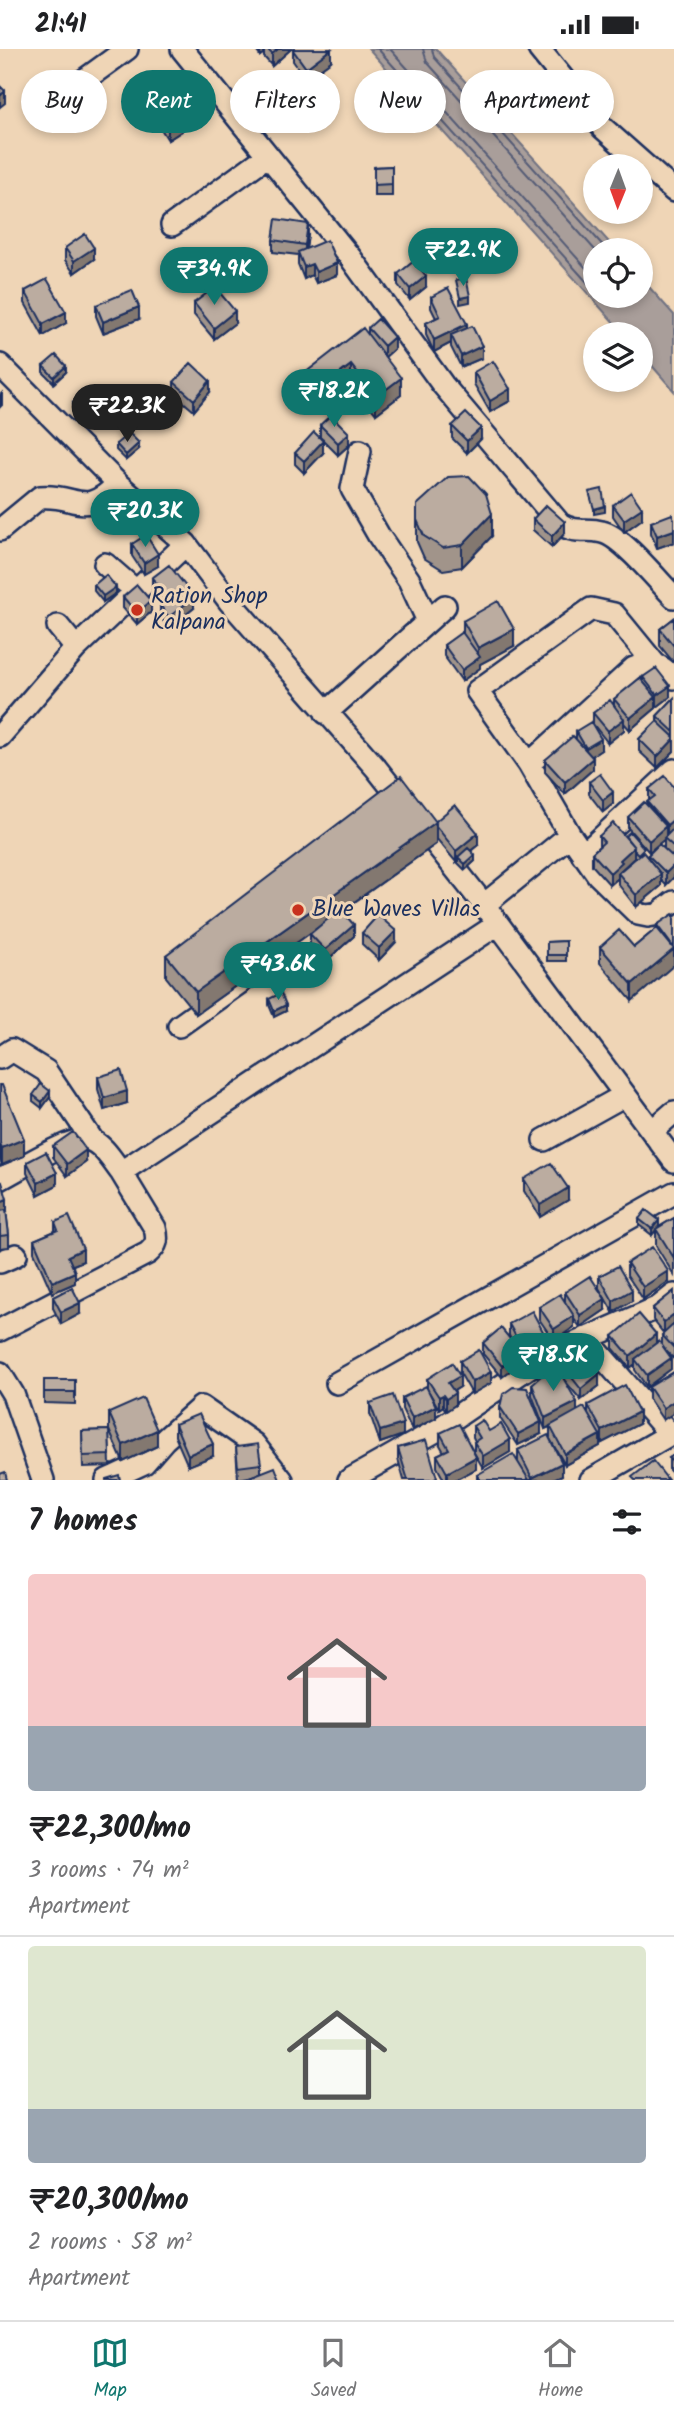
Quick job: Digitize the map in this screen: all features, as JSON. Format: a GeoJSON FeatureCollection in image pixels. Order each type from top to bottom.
{"type":"FeatureCollection","features":[{"type":"Feature","properties":{"kind":"street"},"geometry":{"type":"LineString","coordinates":[[98,70],[127,49]]}},
{"type":"Feature","properties":{"kind":"street"},"geometry":{"type":"LineString","coordinates":[[182,49],[350,257],[443,385],[560,523],[573,531],[602,531],[617,539],[674,597]]}},
{"type":"Feature","properties":{"kind":"street"},"geometry":{"type":"LineString","coordinates":[[539,49],[603,128],[674,191]]}},
{"type":"Feature","properties":{"kind":"street"},"geometry":{"type":"LineString","coordinates":[[172,225],[267,156]]}},
{"type":"Feature","properties":{"kind":"street"},"geometry":{"type":"LineString","coordinates":[[2,372],[118,484],[186,544],[229,600],[401,798],[674,1161]]}},
{"type":"Feature","properties":{"kind":"street"},"geometry":{"type":"LineString","coordinates":[[360,451],[352,488],[409,580],[428,621]]}},
{"type":"Feature","properties":{"kind":"street"},"geometry":{"type":"LineString","coordinates":[[0,530],[40,497],[90,502],[103,499],[118,484]]}},
{"type":"Feature","properties":{"kind":"street"},"geometry":{"type":"LineString","coordinates":[[0,736],[76,648],[186,544]]}},
{"type":"Feature","properties":{"kind":"street"},"geometry":{"type":"LineString","coordinates":[[105,564],[136,591]]}},
{"type":"Feature","properties":{"kind":"street"},"geometry":{"type":"LineString","coordinates":[[326,713],[445,606]]}},
{"type":"Feature","properties":{"kind":"street"},"geometry":{"type":"LineString","coordinates":[[674,678],[654,663],[614,614],[591,609],[477,691],[529,764],[570,835],[598,875],[638,913],[648,916],[659,914],[674,902]]}},
{"type":"Feature","properties":{"kind":"street"},"geometry":{"type":"LineString","coordinates":[[58,627],[76,648]]}},
{"type":"Feature","properties":{"kind":"street"},"geometry":{"type":"LineString","coordinates":[[529,764],[634,668],[644,663],[654,663]]}},
{"type":"Feature","properties":{"kind":"street"},"geometry":{"type":"LineString","coordinates":[[583,855],[674,770]]}},
{"type":"Feature","properties":{"kind":"street"},"geometry":{"type":"LineString","coordinates":[[383,812],[401,798]]}},
{"type":"Feature","properties":{"kind":"street"},"geometry":{"type":"LineString","coordinates":[[484,905],[570,835]]}},
{"type":"Feature","properties":{"kind":"street"},"geometry":{"type":"LineString","coordinates":[[415,859],[436,843]]}},
{"type":"Feature","properties":{"kind":"street"},"geometry":{"type":"LineString","coordinates":[[121,1172],[498,924]]}},
{"type":"Feature","properties":{"kind":"street"},"geometry":{"type":"LineString","coordinates":[[179,1026],[284,952]]}},
{"type":"Feature","properties":{"kind":"street"},"geometry":{"type":"LineString","coordinates":[[0,1058],[12,1049],[46,1071],[93,1141],[121,1172],[155,1228],[158,1238],[155,1247],[148,1253],[0,1330]]}},
{"type":"Feature","properties":{"kind":"street"},"geometry":{"type":"LineString","coordinates":[[544,1140],[625,1095]]}},
{"type":"Feature","properties":{"kind":"street"},"geometry":{"type":"LineString","coordinates":[[652,1131],[674,1112]]}},
{"type":"Feature","properties":{"kind":"street"},"geometry":{"type":"LineString","coordinates":[[0,1179],[70,1143],[93,1141]]}},
{"type":"Feature","properties":{"kind":"street"},"geometry":{"type":"LineString","coordinates":[[337,1383],[674,1193]]}},
{"type":"Feature","properties":{"kind":"street"},"geometry":{"type":"LineString","coordinates":[[349,1480],[434,1431],[544,1357],[659,1307],[674,1295]]}},
{"type":"Feature","properties":{"kind":"street"},"geometry":{"type":"LineString","coordinates":[[586,1338],[672,1433],[591,1480]]}},
{"type":"Feature","properties":{"kind":"street"},"geometry":{"type":"LineString","coordinates":[[0,1373],[13,1394],[43,1480]]}},
{"type":"Feature","properties":{"kind":"street"},"geometry":{"type":"LineString","coordinates":[[107,1480],[144,1463],[164,1440],[201,1407],[254,1444],[282,1480]]}},
{"type":"Feature","properties":{"kind":"water"},"geometry":{"type":"Polygon","coordinates":[[[369,49],[436,49],[460,76],[460,133],[511,133],[583,213],[583,224],[593,224],[605,238],[583,238],[583,288],[444,133],[446,70],[388,70],[369,49]]]}},
{"type":"Feature","properties":{"kind":"water"},"geometry":{"type":"Polygon","coordinates":[[[653,291],[674,315],[674,391],[653,367],[653,322],[613,322],[601,308],[653,308],[653,291]]]}},
{"type":"Feature","properties":{"kind":"building"},"geometry":{"type":"Polygon","coordinates":[[[294,49],[331,49],[306,68],[294,49]]]}},
{"type":"Feature","properties":{"kind":"building"},"geometry":{"type":"Polygon","coordinates":[[[392,166],[392,184],[374,185],[374,167],[392,166]]]}},
{"type":"Feature","properties":{"kind":"building"},"geometry":{"type":"Polygon","coordinates":[[[276,219],[308,224],[305,245],[273,240],[276,219]]]}},
{"type":"Feature","properties":{"kind":"building"},"geometry":{"type":"Polygon","coordinates":[[[85,234],[94,248],[74,261],[65,248],[85,234]]]}},
{"type":"Feature","properties":{"kind":"building"},"geometry":{"type":"Polygon","coordinates":[[[327,240],[337,263],[316,272],[312,264],[304,267],[298,252],[327,240]]]}},
{"type":"Feature","properties":{"kind":"building"},"geometry":{"type":"Polygon","coordinates":[[[414,261],[426,276],[410,289],[398,274],[414,261]]]}},
{"type":"Feature","properties":{"kind":"building"},"geometry":{"type":"Polygon","coordinates":[[[466,278],[470,296],[460,298],[456,280],[466,278]]]}},
{"type":"Feature","properties":{"kind":"building"},"geometry":{"type":"Polygon","coordinates":[[[47,279],[66,312],[43,324],[25,291],[47,279]]]}},
{"type":"Feature","properties":{"kind":"building"},"geometry":{"type":"Polygon","coordinates":[[[215,287],[235,311],[214,328],[194,303],[215,287]]]}},
{"type":"Feature","properties":{"kind":"building"},"geometry":{"type":"Polygon","coordinates":[[[448,288],[467,324],[434,340],[426,323],[440,316],[431,297],[448,288]]]}},
{"type":"Feature","properties":{"kind":"building"},"geometry":{"type":"Polygon","coordinates":[[[132,290],[139,307],[103,322],[96,305],[132,290]]]}},
{"type":"Feature","properties":{"kind":"building"},"geometry":{"type":"Polygon","coordinates":[[[378,319],[394,337],[384,346],[368,328],[378,319]]]}},
{"type":"Feature","properties":{"kind":"building"},"geometry":{"type":"Polygon","coordinates":[[[472,326],[482,346],[461,356],[451,335],[472,326]]]}},
{"type":"Feature","properties":{"kind":"building"},"geometry":{"type":"Polygon","coordinates":[[[363,328],[401,378],[376,397],[351,365],[309,397],[296,380],[363,328]]]}},
{"type":"Feature","properties":{"kind":"building"},"geometry":{"type":"Polygon","coordinates":[[[56,355],[66,366],[54,377],[43,366],[56,355]]]}},
{"type":"Feature","properties":{"kind":"building"},"geometry":{"type":"Polygon","coordinates":[[[493,361],[510,389],[490,401],[474,372],[493,361]]]}},
{"type":"Feature","properties":{"kind":"building"},"geometry":{"type":"Polygon","coordinates":[[[191,363],[210,381],[194,400],[174,382],[191,363]]]}},
{"type":"Feature","properties":{"kind":"building"},"geometry":{"type":"Polygon","coordinates":[[[85,394],[97,409],[85,417],[73,403],[85,394]]]}},
{"type":"Feature","properties":{"kind":"building"},"geometry":{"type":"Polygon","coordinates":[[[466,413],[481,428],[467,441],[452,426],[466,413]]]}},
{"type":"Feature","properties":{"kind":"building"},"geometry":{"type":"Polygon","coordinates":[[[331,415],[349,433],[338,443],[320,425],[331,415]]]}},
{"type":"Feature","properties":{"kind":"building"},"geometry":{"type":"Polygon","coordinates":[[[314,432],[323,441],[304,461],[295,453],[314,432]]]}},
{"type":"Feature","properties":{"kind":"building"},"geometry":{"type":"Polygon","coordinates":[[[129,433],[139,443],[126,455],[116,444],[129,433]]]}},
{"type":"Feature","properties":{"kind":"building"},"geometry":{"type":"Polygon","coordinates":[[[469,476],[486,494],[492,514],[462,545],[443,548],[424,536],[417,520],[417,505],[448,477],[469,476]]]}},
{"type":"Feature","properties":{"kind":"building"},"geometry":{"type":"Polygon","coordinates":[[[602,489],[605,506],[594,509],[589,492],[602,489]]]}},
{"type":"Feature","properties":{"kind":"building"},"geometry":{"type":"Polygon","coordinates":[[[631,492],[642,508],[624,520],[613,505],[631,492]]]}},
{"type":"Feature","properties":{"kind":"building"},"geometry":{"type":"Polygon","coordinates":[[[546,505],[565,522],[552,536],[533,519],[546,505]]]}},
{"type":"Feature","properties":{"kind":"building"},"geometry":{"type":"Polygon","coordinates":[[[672,514],[674,530],[657,536],[651,522],[672,514]]]}},
{"type":"Feature","properties":{"kind":"building"},"geometry":{"type":"Polygon","coordinates":[[[146,535],[158,554],[144,563],[132,544],[146,535]]]}},
{"type":"Feature","properties":{"kind":"building"},"geometry":{"type":"Polygon","coordinates":[[[169,565],[194,597],[169,617],[160,605],[169,598],[152,578],[169,565]]]}},
{"type":"Feature","properties":{"kind":"building"},"geometry":{"type":"Polygon","coordinates":[[[106,575],[116,587],[103,596],[94,585],[106,575]]]}},
{"type":"Feature","properties":{"kind":"building"},"geometry":{"type":"Polygon","coordinates":[[[137,585],[151,601],[137,613],[123,597],[137,585]]]}},
{"type":"Feature","properties":{"kind":"building"},"geometry":{"type":"Polygon","coordinates":[[[498,601],[514,629],[478,648],[463,621],[498,601]]]}},
{"type":"Feature","properties":{"kind":"building"},"geometry":{"type":"Polygon","coordinates":[[[674,618],[674,646],[660,629],[674,618]]]}},
{"type":"Feature","properties":{"kind":"building"},"geometry":{"type":"Polygon","coordinates":[[[462,632],[480,657],[462,670],[444,645],[462,632]]]}},
{"type":"Feature","properties":{"kind":"building"},"geometry":{"type":"Polygon","coordinates":[[[656,668],[670,686],[657,695],[643,677],[656,668]]]}},
{"type":"Feature","properties":{"kind":"building"},"geometry":{"type":"Polygon","coordinates":[[[640,678],[656,697],[630,718],[614,699],[640,678]]]}},
{"type":"Feature","properties":{"kind":"building"},"geometry":{"type":"Polygon","coordinates":[[[674,698],[674,732],[657,716],[674,698]]]}},
{"type":"Feature","properties":{"kind":"building"},"geometry":{"type":"Polygon","coordinates":[[[610,700],[624,719],[608,731],[593,713],[610,700]]]}},
{"type":"Feature","properties":{"kind":"building"},"geometry":{"type":"Polygon","coordinates":[[[657,721],[674,739],[657,757],[639,739],[657,721]]]}},
{"type":"Feature","properties":{"kind":"building"},"geometry":{"type":"Polygon","coordinates":[[[591,722],[601,739],[586,748],[576,731],[591,722]]]}},
{"type":"Feature","properties":{"kind":"building"},"geometry":{"type":"Polygon","coordinates":[[[573,736],[593,758],[565,782],[545,760],[573,736]]]}},
{"type":"Feature","properties":{"kind":"building"},"geometry":{"type":"Polygon","coordinates":[[[600,774],[613,792],[603,800],[589,782],[600,774]]]}},
{"type":"Feature","properties":{"kind":"building","name":"Blue Waves Villas"},"geometry":{"type":"Polygon","coordinates":[[[401,776],[436,822],[196,992],[166,955],[401,776]]]}},
{"type":"Feature","properties":{"kind":"building"},"geometry":{"type":"Polygon","coordinates":[[[665,776],[674,787],[674,819],[667,825],[647,802],[655,796],[649,789],[665,776]]]}},
{"type":"Feature","properties":{"kind":"building"},"geometry":{"type":"Polygon","coordinates":[[[644,802],[666,826],[649,841],[628,817],[644,802]]]}},
{"type":"Feature","properties":{"kind":"building"},"geometry":{"type":"Polygon","coordinates":[[[455,805],[478,833],[456,851],[436,826],[436,821],[455,805]]]}},
{"type":"Feature","properties":{"kind":"building"},"geometry":{"type":"Polygon","coordinates":[[[613,823],[634,847],[610,873],[592,853],[604,842],[599,836],[613,823]]]}},
{"type":"Feature","properties":{"kind":"building"},"geometry":{"type":"Polygon","coordinates":[[[674,828],[674,847],[664,838],[674,828]]]}},
{"type":"Feature","properties":{"kind":"building"},"geometry":{"type":"Polygon","coordinates":[[[630,832],[644,848],[638,854],[625,836],[630,832]]]}},
{"type":"Feature","properties":{"kind":"building"},"geometry":{"type":"Polygon","coordinates":[[[659,844],[674,858],[674,865],[666,873],[648,855],[659,844]]]}},
{"type":"Feature","properties":{"kind":"building"},"geometry":{"type":"Polygon","coordinates":[[[468,848],[475,855],[465,864],[458,857],[468,848]]]}},
{"type":"Feature","properties":{"kind":"building"},"geometry":{"type":"Polygon","coordinates":[[[643,852],[661,874],[636,895],[618,873],[643,852]]]}},
{"type":"Feature","properties":{"kind":"building"},"geometry":{"type":"Polygon","coordinates":[[[340,909],[354,925],[325,950],[310,934],[340,909]]]}},
{"type":"Feature","properties":{"kind":"building"},"geometry":{"type":"Polygon","coordinates":[[[378,915],[396,931],[379,948],[362,933],[378,915]]]}},
{"type":"Feature","properties":{"kind":"building"},"geometry":{"type":"Polygon","coordinates":[[[674,915],[674,948],[657,925],[674,915]]]}},
{"type":"Feature","properties":{"kind":"building"},"geometry":{"type":"Polygon","coordinates":[[[657,928],[674,949],[632,984],[600,947],[619,930],[634,947],[657,928]]]}},
{"type":"Feature","properties":{"kind":"building"},"geometry":{"type":"Polygon","coordinates":[[[566,941],[566,955],[547,955],[547,942],[566,941]]]}},
{"type":"Feature","properties":{"kind":"building"},"geometry":{"type":"Polygon","coordinates":[[[281,993],[286,1005],[274,1011],[269,999],[281,993]]]}},
{"type":"Feature","properties":{"kind":"building"},"geometry":{"type":"Polygon","coordinates":[[[121,1070],[127,1091],[104,1098],[98,1077],[121,1070]]]}},
{"type":"Feature","properties":{"kind":"building"},"geometry":{"type":"Polygon","coordinates":[[[41,1084],[50,1091],[42,1102],[33,1095],[41,1084]]]}},
{"type":"Feature","properties":{"kind":"building"},"geometry":{"type":"Polygon","coordinates":[[[0,1085],[24,1139],[2,1148],[0,1143],[0,1085]]]}},
{"type":"Feature","properties":{"kind":"building"},"geometry":{"type":"Polygon","coordinates":[[[73,1132],[86,1150],[67,1164],[53,1146],[73,1132]]]}},
{"type":"Feature","properties":{"kind":"building"},"geometry":{"type":"Polygon","coordinates":[[[46,1152],[57,1173],[38,1183],[27,1162],[46,1152]]]}},
{"type":"Feature","properties":{"kind":"building"},"geometry":{"type":"Polygon","coordinates":[[[551,1163],[568,1188],[540,1205],[524,1179],[551,1163]]]}},
{"type":"Feature","properties":{"kind":"building"},"geometry":{"type":"Polygon","coordinates":[[[2,1182],[7,1199],[0,1202],[0,1183],[2,1182]]]}},
{"type":"Feature","properties":{"kind":"building"},"geometry":{"type":"Polygon","coordinates":[[[6,1210],[9,1235],[0,1236],[0,1211],[6,1210]]]}},
{"type":"Feature","properties":{"kind":"building"},"geometry":{"type":"Polygon","coordinates":[[[646,1210],[659,1220],[652,1229],[639,1219],[646,1210]]]}},
{"type":"Feature","properties":{"kind":"building"},"geometry":{"type":"Polygon","coordinates":[[[69,1216],[83,1249],[68,1256],[75,1272],[52,1282],[34,1240],[58,1230],[55,1222],[69,1216]]]}},
{"type":"Feature","properties":{"kind":"building"},"geometry":{"type":"Polygon","coordinates":[[[674,1218],[674,1258],[656,1229],[674,1218]]]}},
{"type":"Feature","properties":{"kind":"building"},"geometry":{"type":"Polygon","coordinates":[[[652,1247],[668,1271],[643,1287],[627,1263],[652,1247]]]}},
{"type":"Feature","properties":{"kind":"building"},"geometry":{"type":"Polygon","coordinates":[[[618,1266],[632,1290],[613,1301],[599,1276],[618,1266]]]}},
{"type":"Feature","properties":{"kind":"building"},"geometry":{"type":"Polygon","coordinates":[[[590,1276],[605,1299],[580,1315],[565,1292],[590,1276]]]}},
{"type":"Feature","properties":{"kind":"building"},"geometry":{"type":"Polygon","coordinates":[[[72,1287],[80,1303],[61,1312],[53,1297],[72,1287]]]}},
{"type":"Feature","properties":{"kind":"building"},"geometry":{"type":"Polygon","coordinates":[[[674,1291],[674,1314],[664,1322],[653,1308],[674,1291]]]}},
{"type":"Feature","properties":{"kind":"building"},"geometry":{"type":"Polygon","coordinates":[[[560,1294],[574,1316],[554,1329],[539,1307],[560,1294]]]}},
{"type":"Feature","properties":{"kind":"building"},"geometry":{"type":"Polygon","coordinates":[[[532,1311],[546,1337],[523,1350],[509,1324],[532,1311]]]}},
{"type":"Feature","properties":{"kind":"building"},"geometry":{"type":"Polygon","coordinates":[[[639,1314],[656,1334],[630,1356],[613,1336],[639,1314]]]}},
{"type":"Feature","properties":{"kind":"building"},"geometry":{"type":"Polygon","coordinates":[[[674,1324],[674,1348],[662,1335],[674,1324]]]}},
{"type":"Feature","properties":{"kind":"building"},"geometry":{"type":"Polygon","coordinates":[[[501,1328],[520,1351],[502,1366],[483,1343],[501,1328]]]}},
{"type":"Feature","properties":{"kind":"building"},"geometry":{"type":"Polygon","coordinates":[[[659,1341],[671,1358],[647,1375],[635,1359],[659,1341]]]}},
{"type":"Feature","properties":{"kind":"building"},"geometry":{"type":"Polygon","coordinates":[[[576,1345],[599,1374],[581,1389],[558,1360],[576,1345]]]}},
{"type":"Feature","properties":{"kind":"building"},"geometry":{"type":"Polygon","coordinates":[[[479,1350],[491,1372],[472,1382],[460,1361],[479,1350]]]}},
{"type":"Feature","properties":{"kind":"building"},"geometry":{"type":"Polygon","coordinates":[[[452,1363],[460,1376],[448,1383],[455,1393],[446,1399],[443,1395],[439,1397],[427,1379],[452,1363]]]}},
{"type":"Feature","properties":{"kind":"building"},"geometry":{"type":"Polygon","coordinates":[[[558,1369],[577,1402],[545,1418],[532,1384],[541,1376],[558,1369]]]}},
{"type":"Feature","properties":{"kind":"building"},"geometry":{"type":"Polygon","coordinates":[[[674,1372],[674,1401],[663,1408],[649,1387],[674,1372]]]}},
{"type":"Feature","properties":{"kind":"building"},"geometry":{"type":"Polygon","coordinates":[[[44,1380],[75,1380],[75,1392],[44,1392],[44,1380]]]}},
{"type":"Feature","properties":{"kind":"building"},"geometry":{"type":"Polygon","coordinates":[[[625,1385],[639,1412],[602,1431],[588,1405],[625,1385]]]}},
{"type":"Feature","properties":{"kind":"building"},"geometry":{"type":"Polygon","coordinates":[[[426,1386],[436,1406],[412,1418],[402,1398],[426,1386]]]}},
{"type":"Feature","properties":{"kind":"building"},"geometry":{"type":"Polygon","coordinates":[[[513,1387],[527,1388],[541,1422],[518,1434],[500,1407],[503,1394],[513,1387]]]}},
{"type":"Feature","properties":{"kind":"building"},"geometry":{"type":"Polygon","coordinates":[[[393,1395],[403,1424],[380,1431],[370,1403],[393,1395]]]}},
{"type":"Feature","properties":{"kind":"building"},"geometry":{"type":"Polygon","coordinates":[[[143,1398],[157,1430],[123,1445],[109,1413],[143,1398]]]}},
{"type":"Feature","properties":{"kind":"building"},"geometry":{"type":"Polygon","coordinates":[[[584,1407],[600,1435],[565,1454],[550,1426],[584,1407]]]}},
{"type":"Feature","properties":{"kind":"building"},"geometry":{"type":"Polygon","coordinates":[[[199,1414],[213,1444],[188,1455],[175,1424],[199,1414]]]}},
{"type":"Feature","properties":{"kind":"building"},"geometry":{"type":"Polygon","coordinates":[[[482,1420],[489,1431],[501,1424],[510,1440],[483,1456],[474,1442],[480,1438],[473,1426],[482,1420]]]}},
{"type":"Feature","properties":{"kind":"building"},"geometry":{"type":"Polygon","coordinates":[[[459,1424],[476,1457],[447,1473],[437,1455],[449,1449],[440,1433],[459,1424]]]}},
{"type":"Feature","properties":{"kind":"building"},"geometry":{"type":"Polygon","coordinates":[[[109,1430],[110,1455],[83,1456],[82,1431],[109,1430]]]}},
{"type":"Feature","properties":{"kind":"building"},"geometry":{"type":"Polygon","coordinates":[[[548,1435],[562,1463],[532,1478],[518,1450],[548,1435]]]}},
{"type":"Feature","properties":{"kind":"building"},"geometry":{"type":"Polygon","coordinates":[[[426,1440],[437,1478],[408,1480],[398,1448],[426,1440]]]}},
{"type":"Feature","properties":{"kind":"building"},"geometry":{"type":"Polygon","coordinates":[[[258,1444],[261,1464],[238,1467],[236,1447],[258,1444]]]}},
{"type":"Feature","properties":{"kind":"building"},"geometry":{"type":"Polygon","coordinates":[[[513,1454],[529,1480],[480,1480],[477,1475],[513,1454]]]}},
{"type":"Feature","properties":{"kind":"building"},"geometry":{"type":"Polygon","coordinates":[[[653,1461],[668,1480],[635,1480],[632,1477],[653,1461]]]}},
{"type":"Feature","properties":{"kind":"building"},"geometry":{"type":"Polygon","coordinates":[[[275,1467],[280,1480],[242,1480],[275,1467]]]}},
{"type":"Feature","properties":{"kind":"building"},"geometry":{"type":"Polygon","coordinates":[[[5,1472],[7,1480],[0,1480],[0,1474],[5,1472]]]}},
{"type":"Feature","properties":{"kind":"building"},"geometry":{"type":"Polygon","coordinates":[[[119,1475],[120,1480],[106,1480],[106,1479],[119,1475]]]}},
{"type":"Feature","properties":{"kind":"place","name":"Ration Shop Kalpana"},"geometry":{"type":"Point","coordinates":[137,610]}},
{"type":"Feature","properties":{"kind":"place","name":"Blue Waves Villas"},"geometry":{"type":"Point","coordinates":[298,910]}}]}
